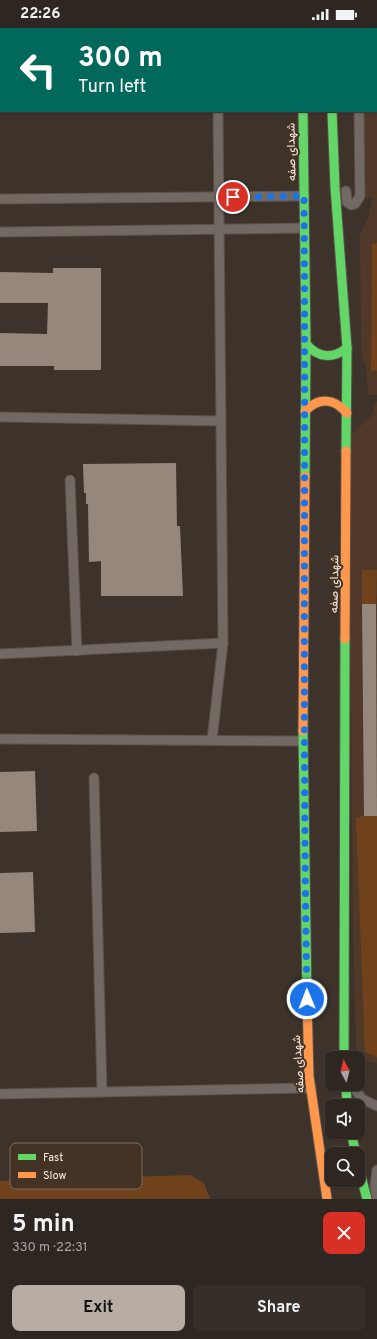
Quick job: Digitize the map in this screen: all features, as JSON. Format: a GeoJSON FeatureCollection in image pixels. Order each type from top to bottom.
{"type":"FeatureCollection","features":[{"type":"Feature","properties":{"kind":"main road","name":"شهدای صفه"},"geometry":{"type":"LineString","coordinates":[[303,112],[306,344],[303,741],[306,932],[311,1088],[327,1199]]}},
{"type":"Feature","properties":{"kind":"main road","name":"شهدای صفه"},"geometry":{"type":"LineString","coordinates":[[332,112],[334,187],[347,348],[343,911],[344,1051]]}},
{"type":"Feature","properties":{"kind":"main road"},"geometry":{"type":"LineString","coordinates":[[306,344],[314,352],[325,356],[337,354],[347,348]]}},
{"type":"Feature","properties":{"kind":"main road"},"geometry":{"type":"LineString","coordinates":[[305,410],[315,402],[327,400],[339,403],[347,413]]}},
{"type":"Feature","properties":{"kind":"main road"},"geometry":{"type":"LineString","coordinates":[[364,1187],[367,1199]]}},
{"type":"Feature","properties":{"kind":"lane"},"geometry":{"type":"LineString","coordinates":[[212,740],[223,643],[218,112]]}},
{"type":"Feature","properties":{"kind":"lane"},"geometry":{"type":"LineString","coordinates":[[339,112],[342,129]]}},
{"type":"Feature","properties":{"kind":"lane"},"geometry":{"type":"LineString","coordinates":[[346,180],[347,202],[355,204],[360,196],[359,112]]}},
{"type":"Feature","properties":{"kind":"lane"},"geometry":{"type":"LineString","coordinates":[[0,199],[304,196]]}},
{"type":"Feature","properties":{"kind":"lane"},"geometry":{"type":"LineString","coordinates":[[0,232],[304,228]]}},
{"type":"Feature","properties":{"kind":"lane"},"geometry":{"type":"LineString","coordinates":[[0,417],[221,421]]}},
{"type":"Feature","properties":{"kind":"lane"},"geometry":{"type":"LineString","coordinates":[[70,480],[77,651]]}},
{"type":"Feature","properties":{"kind":"lane"},"geometry":{"type":"LineString","coordinates":[[0,654],[223,643]]}},
{"type":"Feature","properties":{"kind":"lane"},"geometry":{"type":"LineString","coordinates":[[0,739],[303,741]]}},
{"type":"Feature","properties":{"kind":"lane"},"geometry":{"type":"LineString","coordinates":[[94,778],[102,1092]]}},
{"type":"Feature","properties":{"kind":"lane"},"geometry":{"type":"LineString","coordinates":[[0,1094],[311,1088]]}},
{"type":"Feature","properties":{"kind":"lane"},"geometry":{"type":"LineString","coordinates":[[356,1091],[362,1099],[377,1106]]}},
{"type":"Feature","properties":{"kind":"lane"},"geometry":{"type":"LineString","coordinates":[[377,1170],[375,1186],[377,1199]]}},
{"type":"Feature","properties":{"kind":"shaded area"},"geometry":{"type":"Polygon","coordinates":[[[359,112],[377,112],[377,395],[368,395],[366,364],[364,364],[361,351],[360,234],[368,218],[373,197],[360,197],[359,112]]]}},
{"type":"Feature","properties":{"kind":"shaded area"},"geometry":{"type":"Polygon","coordinates":[[[377,243],[377,371],[371,371],[372,244],[377,243]]]}},
{"type":"Feature","properties":{"kind":"shaded area"},"geometry":{"type":"Polygon","coordinates":[[[375,402],[377,402],[377,1064],[365,1060],[365,1051],[358,1051],[356,1045],[353,929],[349,437],[372,415],[375,402]]]}},
{"type":"Feature","properties":{"kind":"shaded area"},"geometry":{"type":"Polygon","coordinates":[[[362,570],[377,570],[376,604],[362,604],[362,570]]]}},
{"type":"Feature","properties":{"kind":"shaded area"},"geometry":{"type":"Polygon","coordinates":[[[364,816],[377,816],[377,1057],[365,1052],[356,818],[364,816]]]}},
{"type":"Feature","properties":{"kind":"shaded area"},"geometry":{"type":"Polygon","coordinates":[[[190,1175],[204,1183],[210,1199],[0,1199],[0,1181],[10,1181],[10,1189],[142,1189],[142,1177],[190,1175]]]}},
{"type":"Feature","properties":{"kind":"building"},"geometry":{"type":"Polygon","coordinates":[[[53,268],[101,268],[101,370],[54,370],[54,366],[0,366],[0,333],[47,334],[48,303],[0,303],[0,272],[53,273],[53,268]]]}},
{"type":"Feature","properties":{"kind":"building"},"geometry":{"type":"Polygon","coordinates":[[[176,463],[177,526],[180,526],[183,596],[101,596],[101,561],[89,562],[88,504],[86,504],[86,493],[84,493],[83,464],[176,463]]]}},
{"type":"Feature","properties":{"kind":"building"},"geometry":{"type":"Polygon","coordinates":[[[362,604],[376,604],[377,816],[364,816],[362,604]]]}},
{"type":"Feature","properties":{"kind":"building"},"geometry":{"type":"Polygon","coordinates":[[[35,771],[37,831],[0,832],[0,772],[35,771]]]}},
{"type":"Feature","properties":{"kind":"building"},"geometry":{"type":"Polygon","coordinates":[[[33,872],[35,932],[0,933],[0,873],[33,872]]]}},
{"type":"Feature","properties":{"kind":"traffic: fast"},"geometry":{"type":"LineString","coordinates":[[303,112],[306,344],[305,476]]}},
{"type":"Feature","properties":{"kind":"traffic: fast"},"geometry":{"type":"LineString","coordinates":[[332,112],[335,187],[347,348],[346,451]]}},
{"type":"Feature","properties":{"kind":"traffic: fast"},"geometry":{"type":"LineString","coordinates":[[306,344],[316,352],[326,355],[336,354],[347,348]]}},
{"type":"Feature","properties":{"kind":"traffic: fast"},"geometry":{"type":"LineString","coordinates":[[344,1051],[345,639]]}},
{"type":"Feature","properties":{"kind":"traffic: fast"},"geometry":{"type":"LineString","coordinates":[[303,731],[307,998]]}},
{"type":"Feature","properties":{"kind":"traffic: fast"},"geometry":{"type":"LineString","coordinates":[[346,1091],[347,1099]]}},
{"type":"Feature","properties":{"kind":"traffic: fast"},"geometry":{"type":"LineString","coordinates":[[353,1139],[354,1147]]}},
{"type":"Feature","properties":{"kind":"traffic: fast"},"geometry":{"type":"LineString","coordinates":[[364,1187],[367,1199]]}},
{"type":"Feature","properties":{"kind":"traffic: slow"},"geometry":{"type":"LineString","coordinates":[[305,411],[316,403],[326,401],[337,404],[347,413]]}},
{"type":"Feature","properties":{"kind":"traffic: slow"},"geometry":{"type":"LineString","coordinates":[[345,639],[346,451]]}},
{"type":"Feature","properties":{"kind":"traffic: slow"},"geometry":{"type":"LineString","coordinates":[[303,731],[305,476]]}},
{"type":"Feature","properties":{"kind":"traffic: slow"},"geometry":{"type":"LineString","coordinates":[[307,998],[309,1076],[327,1199]]}},
{"type":"Feature","properties":{"kind":"route"},"geometry":{"type":"LineString","coordinates":[[233,197],[304,196],[306,344],[303,741],[307,999]]}}]}
